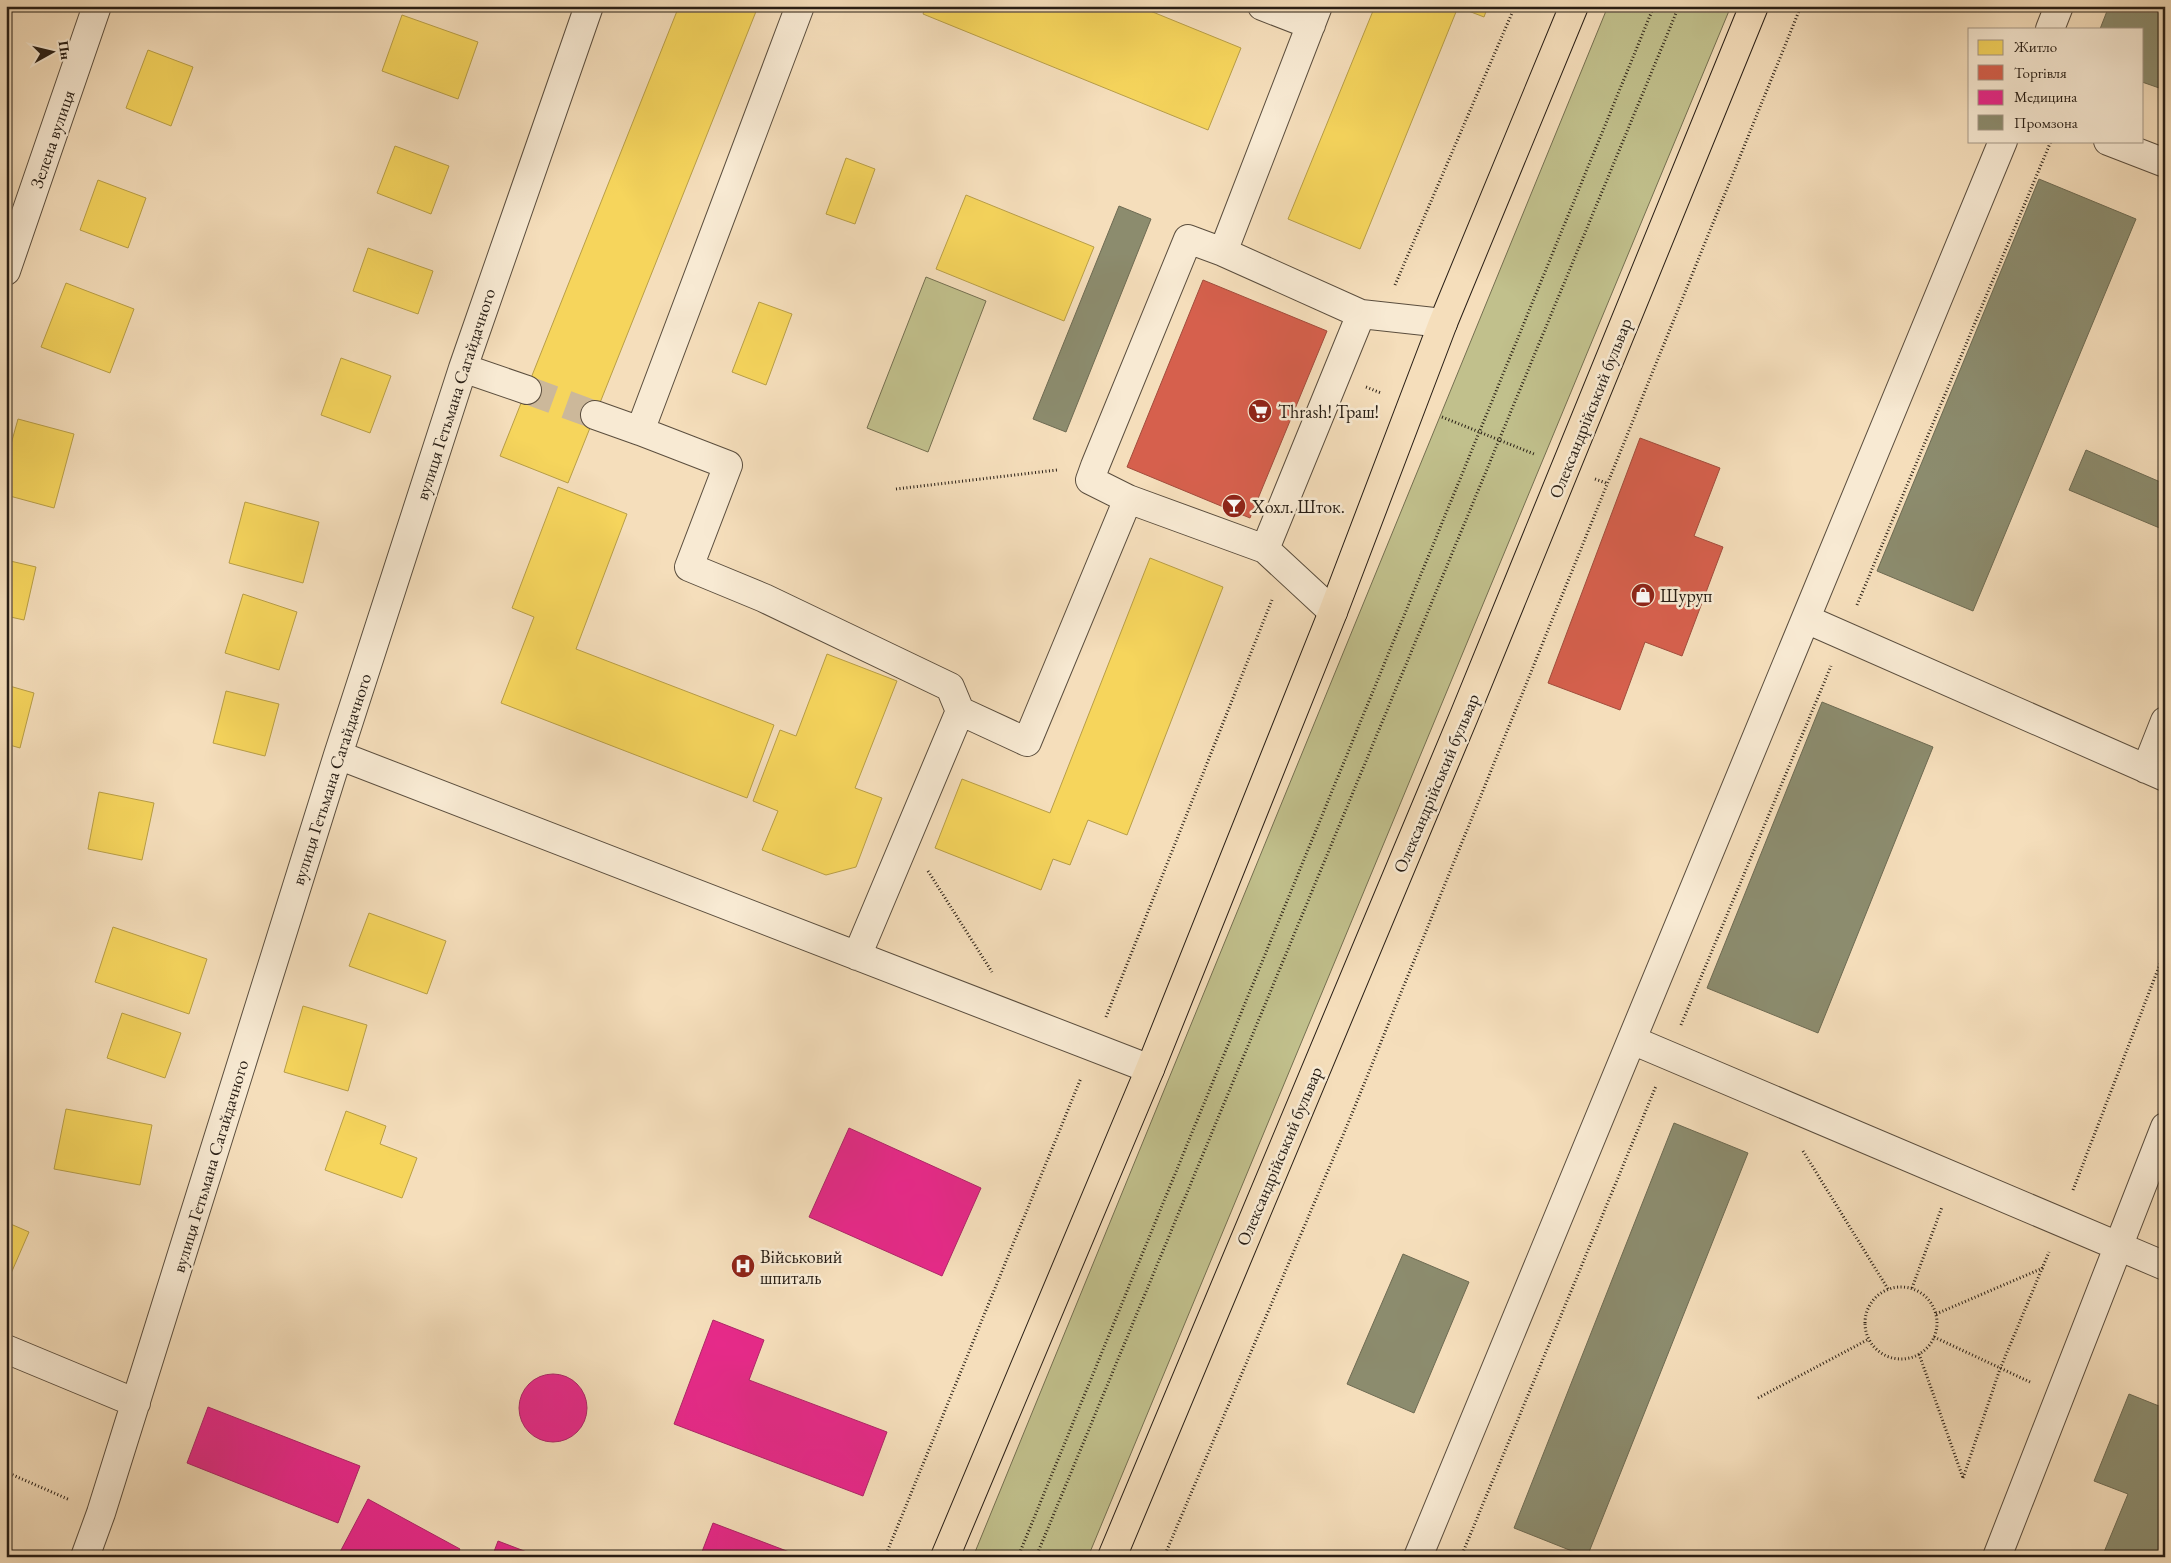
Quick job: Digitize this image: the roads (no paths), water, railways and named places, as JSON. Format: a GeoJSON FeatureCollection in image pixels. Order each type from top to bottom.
{"type":"FeatureCollection","features":[{"type":"Feature","properties":{"kind":"main road"},"geometry":{"type":"LineString","coordinates":[[945,1557],[1150,1069],[1333,612],[1443,323],[1574,6]]}},
{"type":"Feature","properties":{"kind":"main road","name":"Олександрійський бульвар"},"geometry":{"type":"LineString","coordinates":[[1112,1557],[1464,716],[1754,6]]}},
{"type":"Feature","properties":{"kind":"street","name":"Зелена вулиця"},"geometry":{"type":"LineString","coordinates":[[6,271],[97,6]]}},
{"type":"Feature","properties":{"kind":"street","name":"вулиця Гетьмана Сагайдачного"},"geometry":{"type":"LineString","coordinates":[[85,1557],[136,1403],[338,755],[463,368],[589,6]]}},
{"type":"Feature","properties":{"kind":"street"},"geometry":{"type":"LineString","coordinates":[[640,431],[800,6]]}},
{"type":"Feature","properties":{"kind":"street"},"geometry":{"type":"LineString","coordinates":[[1223,252],[1314,16],[1262,6]]}},
{"type":"Feature","properties":{"kind":"street"},"geometry":{"type":"LineString","coordinates":[[2050,28],[2059,6]]}},
{"type":"Feature","properties":{"kind":"street"},"geometry":{"type":"LineString","coordinates":[[1418,1557],[2003,142]]}},
{"type":"Feature","properties":{"kind":"street"},"geometry":{"type":"LineString","coordinates":[[2111,142],[2165,163]]}},
{"type":"Feature","properties":{"kind":"street"},"geometry":{"type":"LineString","coordinates":[[1333,612],[1264,549],[1128,499],[1090,480],[1095,466],[1188,239],[1223,252],[1361,314],[1443,323]]}},
{"type":"Feature","properties":{"kind":"street"},"geometry":{"type":"LineString","coordinates":[[1264,549],[1361,314]]}},
{"type":"Feature","properties":{"kind":"street"},"geometry":{"type":"LineString","coordinates":[[463,368],[527,390]]}},
{"type":"Feature","properties":{"kind":"street"},"geometry":{"type":"LineString","coordinates":[[595,415],[728,465],[689,567],[764,598],[950,687],[960,711],[1027,742],[1128,499]]}},
{"type":"Feature","properties":{"kind":"street"},"geometry":{"type":"LineString","coordinates":[[1806,619],[2156,773],[2165,721]]}},
{"type":"Feature","properties":{"kind":"street"},"geometry":{"type":"LineString","coordinates":[[857,956],[960,711]]}},
{"type":"Feature","properties":{"kind":"street"},"geometry":{"type":"LineString","coordinates":[[338,755],[1150,1069]]}},
{"type":"Feature","properties":{"kind":"street"},"geometry":{"type":"LineString","coordinates":[[1632,1040],[2118,1248],[2165,1266]]}},
{"type":"Feature","properties":{"kind":"street"},"geometry":{"type":"LineString","coordinates":[[2006,1552],[2060,1396],[2165,1127]]}},
{"type":"Feature","properties":{"kind":"street"},"geometry":{"type":"LineString","coordinates":[[6,1349],[136,1403]]}},
{"type":"Feature","properties":{"kind":"tunnel"},"geometry":{"type":"LineString","coordinates":[[527,390],[595,415]]}},
{"type":"Feature","properties":{"kind":"place","name":"Thrash! Траш!"},"geometry":{"type":"Point","coordinates":[1260,411]}},
{"type":"Feature","properties":{"kind":"place","name":"Хохл. Шток."},"geometry":{"type":"Point","coordinates":[1234,506]}},
{"type":"Feature","properties":{"kind":"place","name":"Шуруп"},"geometry":{"type":"Point","coordinates":[1643,595]}},
{"type":"Feature","properties":{"kind":"place","name":"Військовий шпиталь"},"geometry":{"type":"Point","coordinates":[743,1266]}}]}
